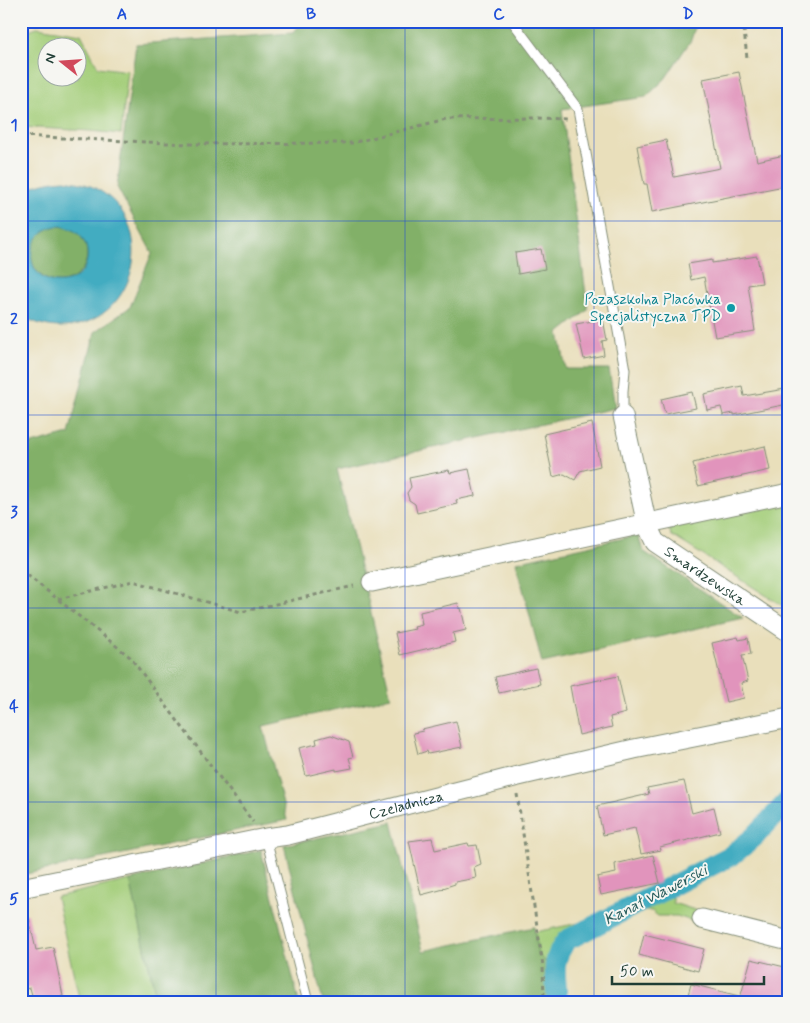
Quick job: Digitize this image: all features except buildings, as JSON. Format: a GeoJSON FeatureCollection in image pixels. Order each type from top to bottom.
{"type":"FeatureCollection","features":[{"type":"Feature","properties":{"kind":"street","name":"Smardzewska"},"geometry":{"type":"LineString","coordinates":[[623,416],[647,525],[655,542],[789,632]]}},
{"type":"Feature","properties":{"kind":"street"},"geometry":{"type":"LineString","coordinates":[[372,582],[647,525],[789,493]]}},
{"type":"Feature","properties":{"kind":"street","name":"Czeladnicza"},"geometry":{"type":"LineString","coordinates":[[21,888],[288,835],[514,777],[634,749],[789,718]]}},
{"type":"Feature","properties":{"kind":"street"},"geometry":{"type":"LineString","coordinates":[[702,919],[789,941]]}},
{"type":"Feature","properties":{"kind":"lane"},"geometry":{"type":"LineString","coordinates":[[512,21],[578,109],[625,370],[622,391],[623,416]]}},
{"type":"Feature","properties":{"kind":"lane"},"geometry":{"type":"LineString","coordinates":[[266,838],[308,1002]]}},
{"type":"Feature","properties":{"kind":"path"},"geometry":{"type":"LineString","coordinates":[[743,21],[747,58]]}},
{"type":"Feature","properties":{"kind":"path"},"geometry":{"type":"LineString","coordinates":[[21,136],[188,144],[352,143],[446,119],[534,118],[580,120]]}},
{"type":"Feature","properties":{"kind":"path"},"geometry":{"type":"LineString","coordinates":[[21,570],[130,658],[266,838]]}},
{"type":"Feature","properties":{"kind":"path"},"geometry":{"type":"LineString","coordinates":[[58,599],[132,581],[241,612],[372,582]]}},
{"type":"Feature","properties":{"kind":"path"},"geometry":{"type":"LineString","coordinates":[[514,777],[543,966],[544,1002]]}},
{"type":"Feature","properties":{"kind":"green space"},"geometry":{"type":"Polygon","coordinates":[[[303,21],[697,21],[691,40],[665,79],[646,97],[562,109],[588,310],[559,333],[566,369],[609,369],[615,408],[337,469],[391,697],[263,726],[287,820],[21,875],[21,447],[69,434],[95,332],[130,307],[152,253],[117,187],[136,44],[293,33],[303,21]]]}},
{"type":"Feature","properties":{"kind":"green space"},"geometry":{"type":"Polygon","coordinates":[[[37,27],[81,34],[83,38],[38,38],[38,88],[88,88],[88,48],[98,67],[128,71],[121,134],[21,127],[21,33],[37,27]]]}},
{"type":"Feature","properties":{"kind":"green space"},"geometry":{"type":"Polygon","coordinates":[[[53,226],[65,226],[79,234],[87,248],[85,265],[79,274],[65,282],[53,282],[43,277],[36,270],[31,260],[31,248],[36,238],[43,231],[53,226]]]}},
{"type":"Feature","properties":{"kind":"green space"},"geometry":{"type":"Polygon","coordinates":[[[789,501],[789,607],[786,608],[671,535],[669,528],[789,501]]]}},
{"type":"Feature","properties":{"kind":"green space"},"geometry":{"type":"Polygon","coordinates":[[[638,535],[643,551],[743,618],[542,663],[516,562],[638,535]]]}},
{"type":"Feature","properties":{"kind":"green space"},"geometry":{"type":"Polygon","coordinates":[[[789,791],[789,813],[735,862],[673,895],[673,903],[698,911],[695,922],[677,916],[658,916],[652,911],[635,911],[568,950],[562,969],[563,1002],[550,1002],[549,961],[545,961],[538,954],[535,932],[594,920],[660,885],[750,833],[789,791]]]}},
{"type":"Feature","properties":{"kind":"green space"},"geometry":{"type":"Polygon","coordinates":[[[392,822],[423,951],[534,927],[538,954],[545,961],[549,960],[550,1002],[323,1002],[284,845],[392,822]]]}},
{"type":"Feature","properties":{"kind":"green space"},"geometry":{"type":"Polygon","coordinates":[[[261,850],[299,1002],[157,1002],[130,880],[261,850]]]}},
{"type":"Feature","properties":{"kind":"green space"},"geometry":{"type":"Polygon","coordinates":[[[130,880],[157,1002],[80,1002],[56,897],[130,880]]]}},
{"type":"Feature","properties":{"kind":"water"},"geometry":{"type":"Polygon","coordinates":[[[65,180],[91,186],[116,204],[129,224],[134,247],[132,270],[123,292],[108,310],[87,322],[61,327],[40,324],[21,315],[21,192],[48,182],[65,180]],[[57,226],[45,231],[37,239],[33,248],[32,258],[34,268],[40,276],[50,281],[62,282],[73,279],[81,272],[86,263],[85,243],[79,235],[70,229],[57,226]]]}},
{"type":"Feature","properties":{"kind":"waterway","name":"Kanał Wawerski"},"geometry":{"type":"LineString","coordinates":[[557,1002],[556,962],[561,948],[567,940],[732,855],[754,837],[789,800]]}},
{"type":"Feature","properties":{"kind":"place","name":"Pozaszkolna Placówka Specjalistyczna TPD"},"geometry":{"type":"Point","coordinates":[731,308]}}]}
